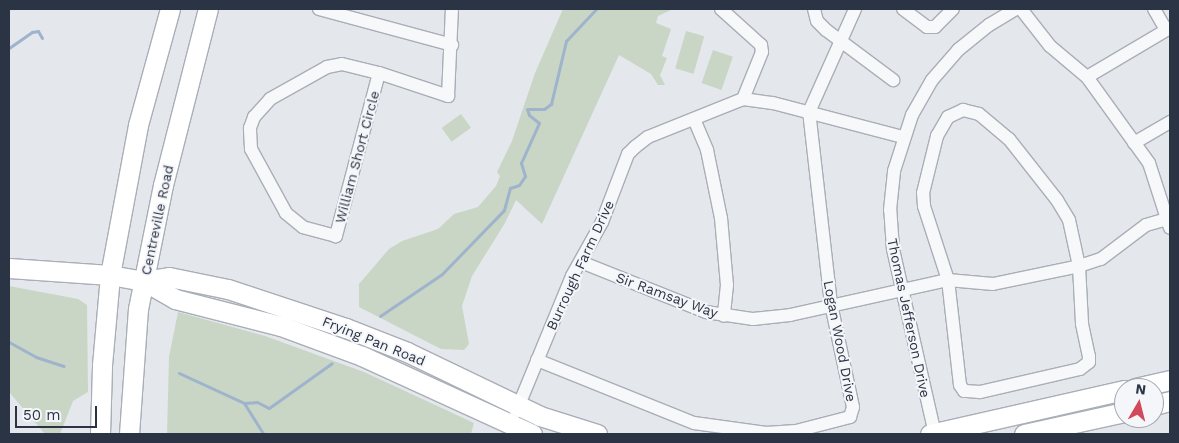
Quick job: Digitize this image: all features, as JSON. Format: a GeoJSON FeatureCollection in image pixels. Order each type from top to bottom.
{"type":"FeatureCollection","features":[{"type":"Feature","properties":{"kind":"main road"},"geometry":{"type":"LineString","coordinates":[[100,434],[102,365],[110,275],[138,126],[170,9]]}},
{"type":"Feature","properties":{"kind":"main road","name":"Centreville Road"},"geometry":{"type":"LineString","coordinates":[[129,434],[135,332],[144,281],[174,138],[208,9]]}},
{"type":"Feature","properties":{"kind":"main road","name":"Frying Pan Road"},"geometry":{"type":"LineString","coordinates":[[9,268],[110,275],[144,281],[175,299],[281,326],[353,352],[532,434]]}},
{"type":"Feature","properties":{"kind":"main road","name":"Frying Pan Road"},"geometry":{"type":"LineString","coordinates":[[144,281],[169,276],[328,321],[407,352],[518,406],[597,434]]}},
{"type":"Feature","properties":{"kind":"main road"},"geometry":{"type":"LineString","coordinates":[[933,434],[1114,392]]}},
{"type":"Feature","properties":{"kind":"main road"},"geometry":{"type":"LineString","coordinates":[[1024,434],[1114,414]]}},
{"type":"Feature","properties":{"kind":"street"},"geometry":{"type":"LineString","coordinates":[[319,9],[452,45],[452,9]]}},
{"type":"Feature","properties":{"kind":"street"},"geometry":{"type":"LineString","coordinates":[[721,9],[761,45],[762,52],[743,99],[809,112],[903,138]]}},
{"type":"Feature","properties":{"kind":"street"},"geometry":{"type":"LineString","coordinates":[[814,9],[818,21],[838,40],[893,80]]}},
{"type":"Feature","properties":{"kind":"street","name":"Logan Wood Drive"},"geometry":{"type":"LineString","coordinates":[[537,360],[694,423],[766,433],[796,431],[850,417],[854,407],[830,304],[809,112],[838,40],[855,9]]}},
{"type":"Feature","properties":{"kind":"street"},"geometry":{"type":"LineString","coordinates":[[903,9],[927,27],[935,27],[953,9]]}},
{"type":"Feature","properties":{"kind":"street","name":"Thomas Jefferson Drive"},"geometry":{"type":"LineString","coordinates":[[933,434],[893,249],[890,210],[894,171],[903,138],[921,97],[944,64],[985,28],[1016,9]]}},
{"type":"Feature","properties":{"kind":"street"},"geometry":{"type":"LineString","coordinates":[[1021,9],[1050,46],[1087,77],[1134,142],[1157,180],[1170,222]]}},
{"type":"Feature","properties":{"kind":"street"},"geometry":{"type":"LineString","coordinates":[[1087,77],[1168,29],[1154,9]]}},
{"type":"Feature","properties":{"kind":"street","name":"William Short Circle"},"geometry":{"type":"LineString","coordinates":[[379,73],[336,236],[293,221],[251,149],[250,128],[254,117],[270,99],[327,67],[342,64],[379,73],[448,96],[452,45]]}},
{"type":"Feature","properties":{"kind":"street","name":"Burrough Farm Drive"},"geometry":{"type":"LineString","coordinates":[[510,425],[581,262],[602,222],[628,154],[648,137],[743,99]]}},
{"type":"Feature","properties":{"kind":"street"},"geometry":{"type":"LineString","coordinates":[[963,110],[979,114],[1000,131],[1058,200],[1069,220],[1080,266],[1082,324],[1089,362],[1080,369],[972,393],[964,391],[960,384],[948,280],[924,206],[923,193],[937,136],[948,117],[963,110]]}},
{"type":"Feature","properties":{"kind":"street"},"geometry":{"type":"LineString","coordinates":[[694,119],[707,150],[721,218],[727,285],[724,316]]}},
{"type":"Feature","properties":{"kind":"street"},"geometry":{"type":"LineString","coordinates":[[1134,142],[1170,122]]}},
{"type":"Feature","properties":{"kind":"street","name":"Sir Ramsay Way"},"geometry":{"type":"LineString","coordinates":[[581,262],[706,312],[753,319],[790,315],[830,304],[948,280],[993,284],[1080,266],[1101,259],[1146,225],[1170,222]]}},
{"type":"Feature","properties":{"kind":"green space"},"geometry":{"type":"Polygon","coordinates":[[[563,9],[673,9],[658,16],[656,23],[671,29],[662,56],[667,58],[660,75],[665,85],[658,85],[651,74],[619,55],[542,224],[516,200],[505,223],[472,276],[462,306],[469,344],[464,350],[441,349],[359,307],[359,284],[389,249],[402,241],[438,229],[454,214],[478,207],[496,186],[500,176],[497,172],[512,141],[535,73],[563,9]]]}},
{"type":"Feature","properties":{"kind":"green space"},"geometry":{"type":"Polygon","coordinates":[[[686,31],[704,36],[694,74],[675,68],[686,31]]]}},
{"type":"Feature","properties":{"kind":"green space"},"geometry":{"type":"Polygon","coordinates":[[[713,50],[733,57],[721,90],[702,83],[713,50]]]}},
{"type":"Feature","properties":{"kind":"green space"},"geometry":{"type":"Polygon","coordinates":[[[461,114],[471,128],[452,142],[442,128],[461,114]]]}},
{"type":"Feature","properties":{"kind":"green space"},"geometry":{"type":"Polygon","coordinates":[[[9,286],[78,299],[87,305],[88,392],[73,401],[60,434],[45,434],[9,392],[9,286]]]}},
{"type":"Feature","properties":{"kind":"green space"},"geometry":{"type":"Polygon","coordinates":[[[178,312],[265,336],[364,372],[474,423],[471,434],[167,434],[169,357],[178,312]]]}},
{"type":"Feature","properties":{"kind":"waterway"},"geometry":{"type":"LineString","coordinates":[[380,316],[442,274],[504,210],[510,188],[519,185],[525,176],[521,163],[539,123],[529,115],[527,109],[544,109],[551,104],[566,41],[596,9]]}},
{"type":"Feature","properties":{"kind":"waterway"},"geometry":{"type":"LineString","coordinates":[[9,48],[32,32],[38,31],[42,38]]}},
{"type":"Feature","properties":{"kind":"waterway"},"geometry":{"type":"LineString","coordinates":[[9,342],[36,357],[64,366]]}},
{"type":"Feature","properties":{"kind":"waterway"},"geometry":{"type":"LineString","coordinates":[[244,403],[257,402],[269,408],[332,363]]}},
{"type":"Feature","properties":{"kind":"waterway"},"geometry":{"type":"LineString","coordinates":[[179,373],[244,403],[263,434]]}}]}
